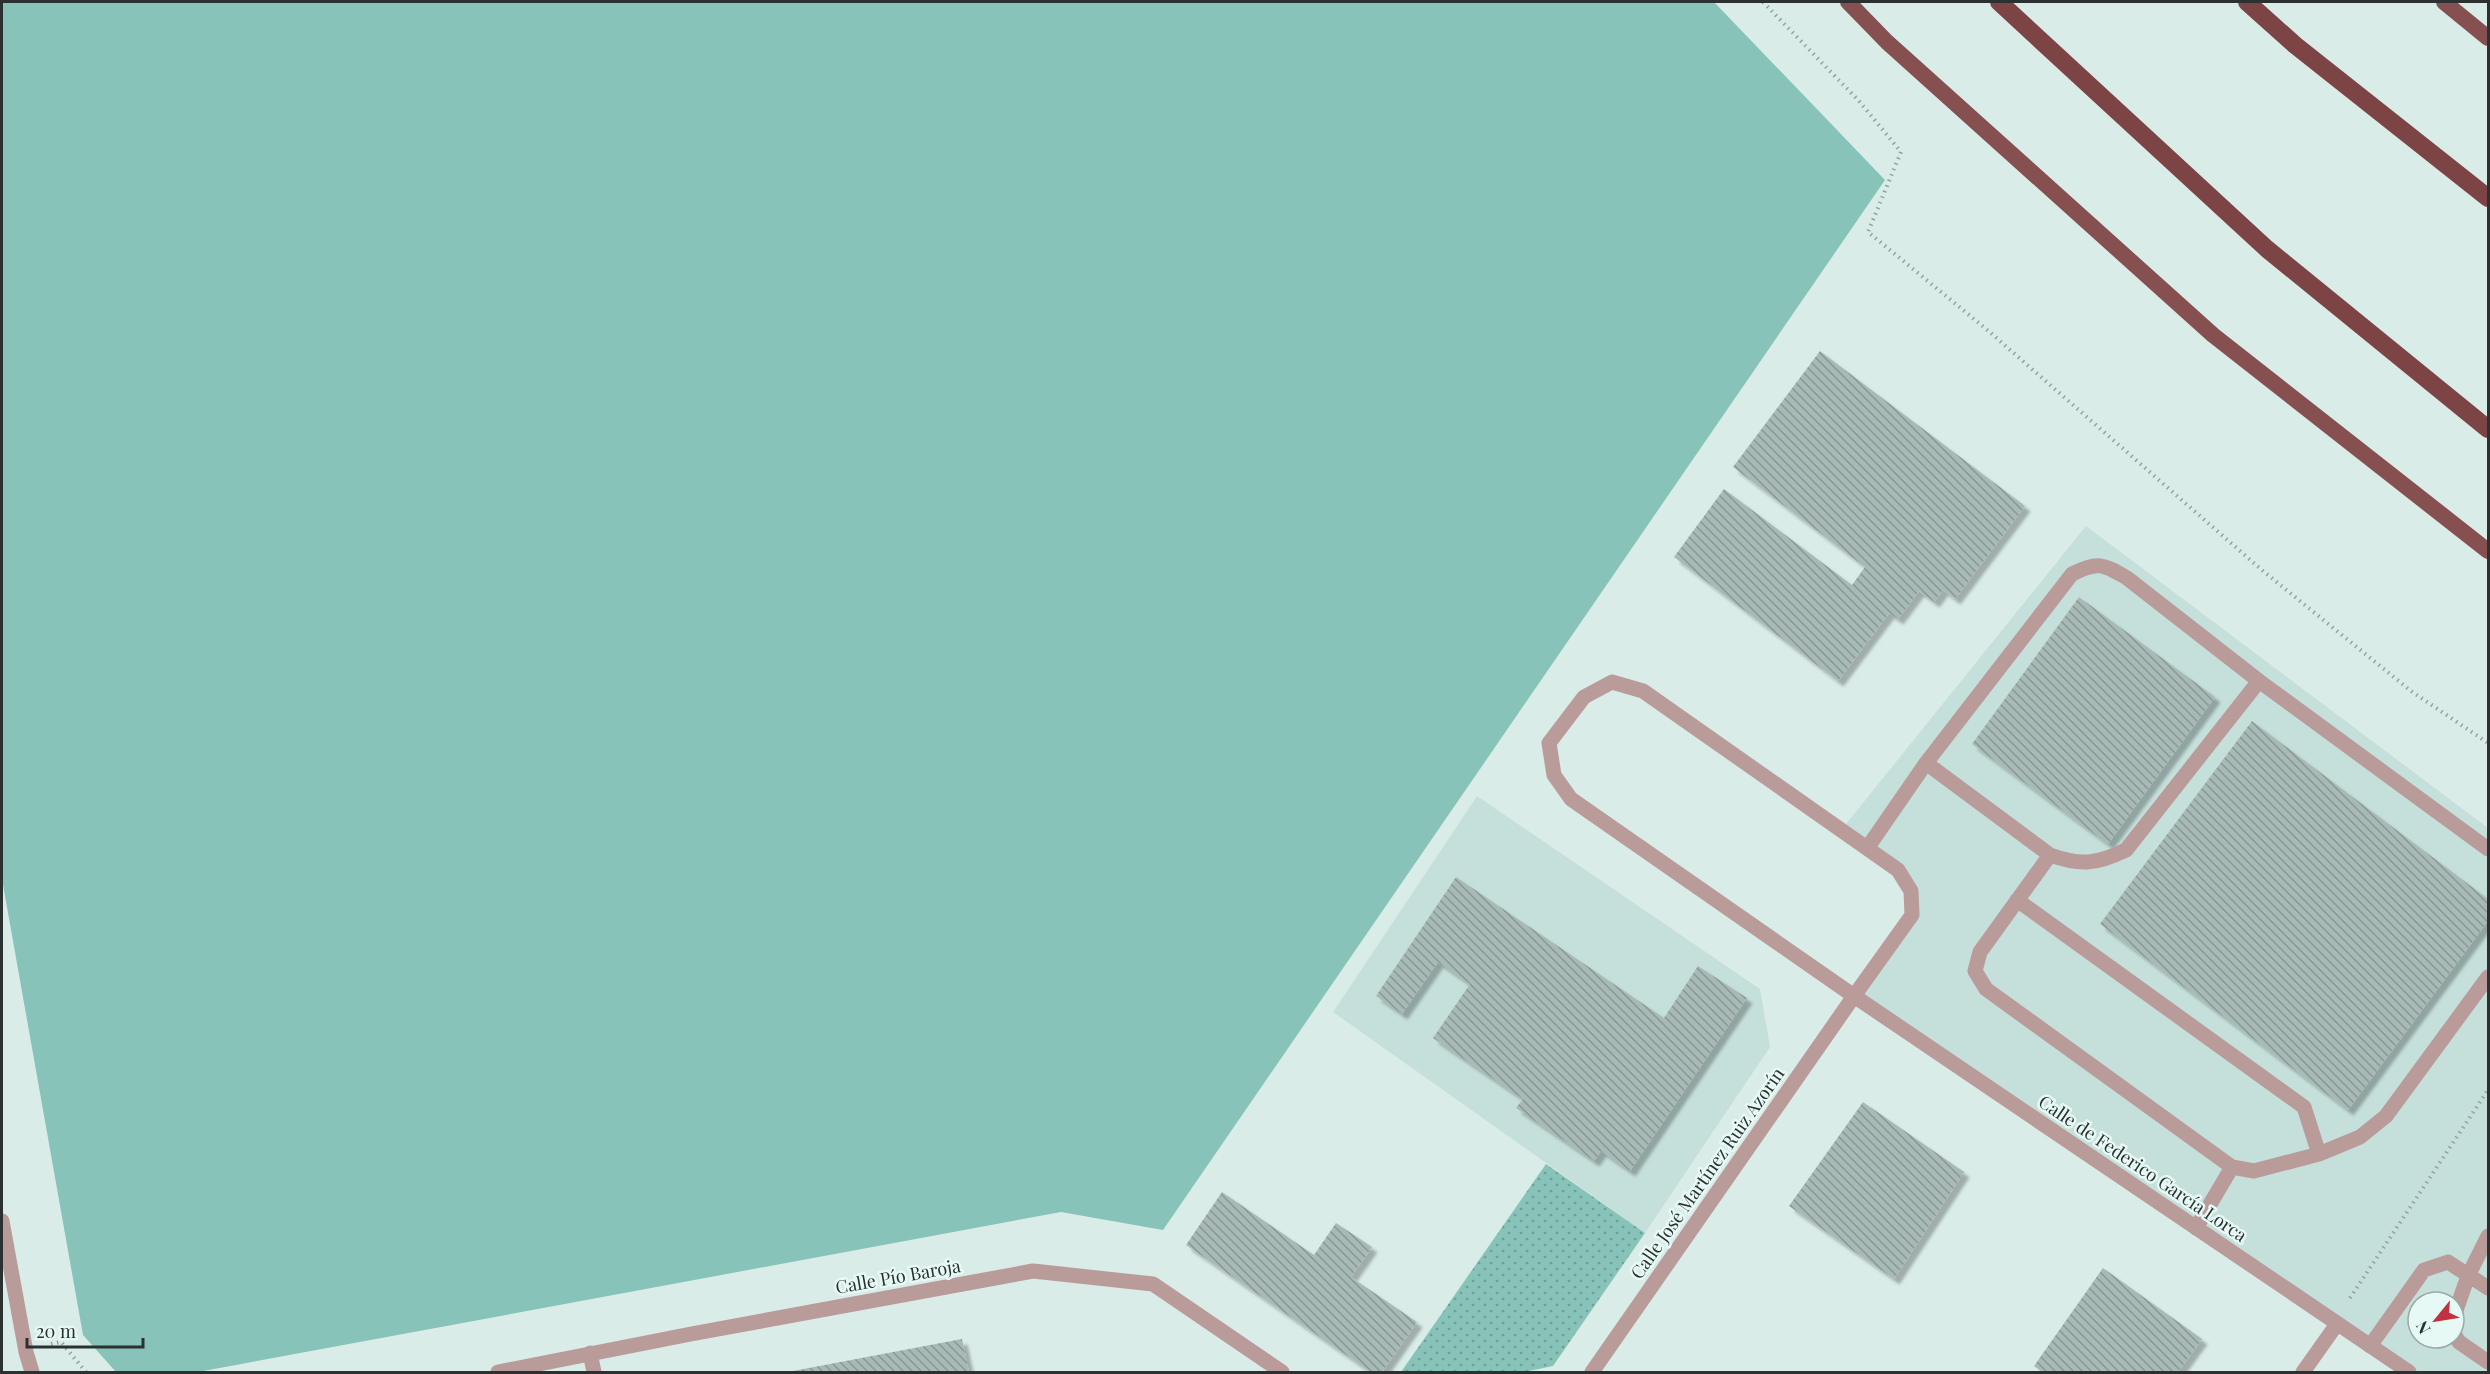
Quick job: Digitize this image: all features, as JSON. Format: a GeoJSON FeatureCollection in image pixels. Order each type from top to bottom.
{"type":"FeatureCollection","features":[{"type":"Feature","properties":{"kind":"highway"},"geometry":{"type":"LineString","coordinates":[[1848,2],[1887,42],[2213,335],[2488,551]]}},
{"type":"Feature","properties":{"kind":"highway"},"geometry":{"type":"LineString","coordinates":[[2000,2],[2267,249],[2488,429]]}},
{"type":"Feature","properties":{"kind":"highway"},"geometry":{"type":"LineString","coordinates":[[2247,2],[2295,45],[2488,198]]}},
{"type":"Feature","properties":{"kind":"highway"},"geometry":{"type":"LineString","coordinates":[[2444,2],[2488,38]]}},
{"type":"Feature","properties":{"kind":"street"},"geometry":{"type":"LineString","coordinates":[[1868,847],[1926,763],[2072,574],[2090,565],[2108,566],[2127,578],[2259,681],[2488,849]]}},
{"type":"Feature","properties":{"kind":"street"},"geometry":{"type":"LineString","coordinates":[[1926,763],[2050,855],[2072,863],[2102,861],[2126,850],[2259,681]]}},
{"type":"Feature","properties":{"kind":"street","name":"Calle de Federico García Lorca"},"geometry":{"type":"LineString","coordinates":[[1868,847],[1643,691],[1612,682],[1584,698],[1549,743],[1554,775],[1571,799],[1854,996],[2409,1372]]}},
{"type":"Feature","properties":{"kind":"street","name":"Calle José Martínez Ruiz Azorín"},"geometry":{"type":"LineString","coordinates":[[1592,1372],[1912,915],[1911,891],[1898,870],[1868,847]]}},
{"type":"Feature","properties":{"kind":"street"},"geometry":{"type":"LineString","coordinates":[[2050,855],[1980,952],[1975,971],[1986,989],[2232,1167],[2254,1171],[2319,1154],[2360,1137],[2386,1116],[2488,977]]}},
{"type":"Feature","properties":{"kind":"street"},"geometry":{"type":"LineString","coordinates":[[2017,900],[2304,1107],[2319,1154]]}},
{"type":"Feature","properties":{"kind":"street"},"geometry":{"type":"LineString","coordinates":[[2196,1228],[2232,1167]]}},
{"type":"Feature","properties":{"kind":"street"},"geometry":{"type":"LineString","coordinates":[[2,1221],[26,1352],[32,1372]]}},
{"type":"Feature","properties":{"kind":"street"},"geometry":{"type":"LineString","coordinates":[[2463,1290],[2488,1236]]}},
{"type":"Feature","properties":{"kind":"street"},"geometry":{"type":"LineString","coordinates":[[2370,1346],[2424,1270],[2448,1262],[2488,1288]]}},
{"type":"Feature","properties":{"kind":"street","name":"Calle Pío Baroja"},"geometry":{"type":"LineString","coordinates":[[498,1372],[1033,1271],[1153,1284],[1282,1372]]}},
{"type":"Feature","properties":{"kind":"street"},"geometry":{"type":"LineString","coordinates":[[2303,1372],[2337,1324]]}},
{"type":"Feature","properties":{"kind":"street"},"geometry":{"type":"LineString","coordinates":[[2466,1347],[2488,1362]]}},
{"type":"Feature","properties":{"kind":"street"},"geometry":{"type":"LineString","coordinates":[[590,1353],[594,1372]]}},
{"type":"Feature","properties":{"kind":"path"},"geometry":{"type":"LineString","coordinates":[[1763,2],[1860,100],[1901,152],[1868,232],[1985,328],[2263,571],[2411,691],[2488,743]]}},
{"type":"Feature","properties":{"kind":"path"},"geometry":{"type":"LineString","coordinates":[[2350,1298],[2488,1090]]}},
{"type":"Feature","properties":{"kind":"path"},"geometry":{"type":"LineString","coordinates":[[26,1352],[61,1341],[86,1372]]}},
{"type":"Feature","properties":{"kind":"shaded area"},"geometry":{"type":"Polygon","coordinates":[[[2086,526],[2488,828],[2488,1372],[2409,1372],[1854,996],[1911,915],[1911,892],[1842,829],[2086,526]]]}},
{"type":"Feature","properties":{"kind":"shaded area"},"geometry":{"type":"Polygon","coordinates":[[[1477,796],[1760,989],[1770,1047],[1645,1233],[1333,1012],[1477,796]]]}},
{"type":"Feature","properties":{"kind":"green space"},"geometry":{"type":"Polygon","coordinates":[[[2,2],[1714,2],[1885,180],[1163,1230],[1061,1212],[198,1372],[116,1372],[83,1335],[2,879],[2,2]]]}},
{"type":"Feature","properties":{"kind":"green space"},"geometry":{"type":"Polygon","coordinates":[[[1546,1164],[1645,1233],[1553,1366],[1524,1372],[1401,1372],[1546,1164]]]}},
{"type":"Feature","properties":{"kind":"building"},"geometry":{"type":"Polygon","coordinates":[[[1820,351],[2025,506],[1955,599],[1943,590],[1934,602],[1919,591],[1898,619],[1889,613],[1838,681],[1674,557],[1724,489],[1852,585],[1865,567],[1733,467],[1820,351]]]}},
{"type":"Feature","properties":{"kind":"building"},"geometry":{"type":"Polygon","coordinates":[[[2079,597],[2215,697],[2108,844],[1972,744],[2079,597]]]}},
{"type":"Feature","properties":{"kind":"building"},"geometry":{"type":"Polygon","coordinates":[[[2252,721],[2488,899],[2488,921],[2348,1110],[2100,924],[2252,721]]]}},
{"type":"Feature","properties":{"kind":"building"},"geometry":{"type":"Polygon","coordinates":[[[1456,877],[1664,1018],[1698,966],[1747,998],[1630,1171],[1601,1151],[1594,1161],[1516,1108],[1523,1099],[1433,1038],[1470,984],[1438,962],[1402,1014],[1376,996],[1456,877]]]}},
{"type":"Feature","properties":{"kind":"building"},"geometry":{"type":"Polygon","coordinates":[[[1863,1102],[1964,1172],[1894,1279],[1789,1206],[1863,1102]]]}},
{"type":"Feature","properties":{"kind":"building"},"geometry":{"type":"Polygon","coordinates":[[[1222,1192],[1314,1255],[1336,1223],[1372,1247],[1351,1277],[1417,1322],[1382,1372],[1371,1372],[1186,1245],[1222,1192]]]}},
{"type":"Feature","properties":{"kind":"building"},"geometry":{"type":"Polygon","coordinates":[[[2103,1268],[2202,1339],[2178,1372],[2042,1372],[2034,1366],[2103,1268]]]}},
{"type":"Feature","properties":{"kind":"building"},"geometry":{"type":"Polygon","coordinates":[[[962,1339],[969,1372],[793,1371],[962,1339]]]}}]}
